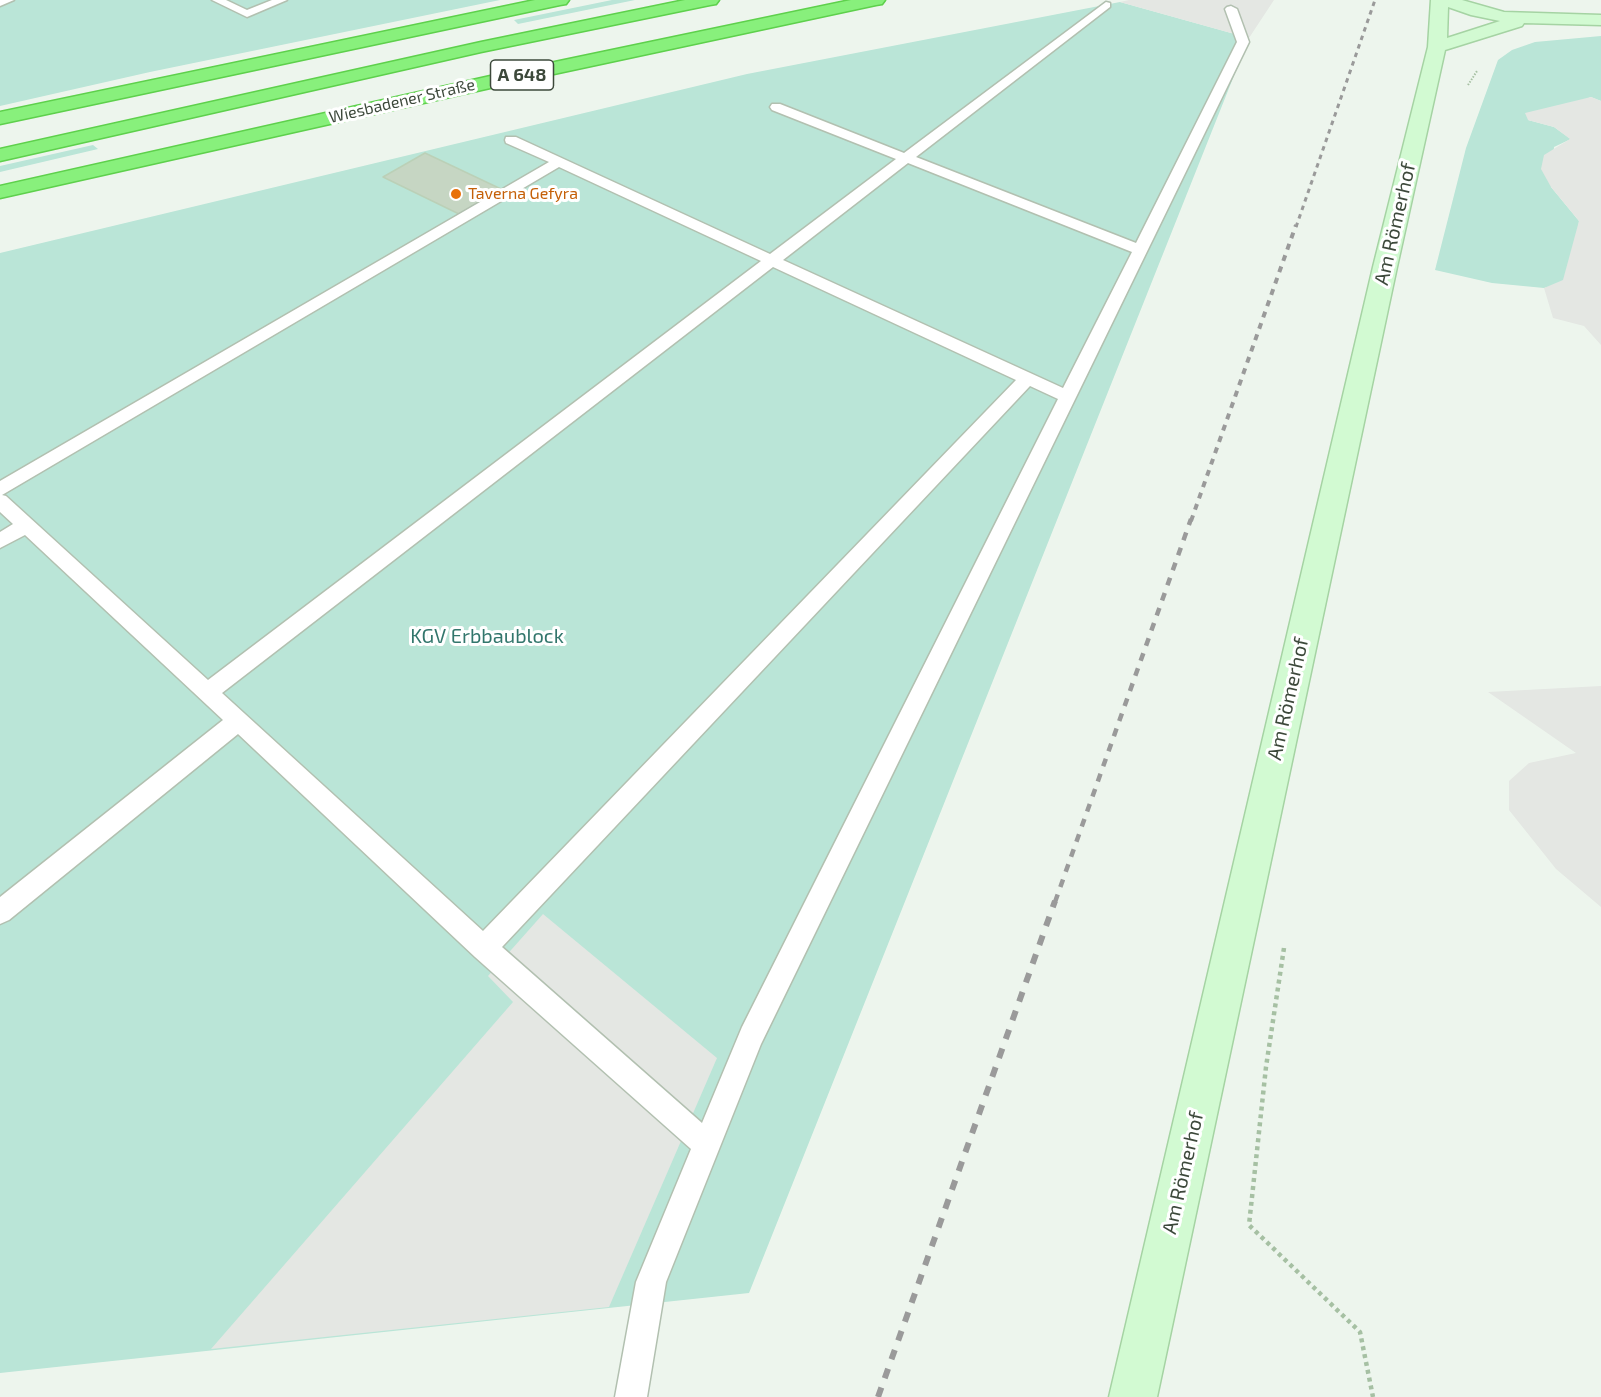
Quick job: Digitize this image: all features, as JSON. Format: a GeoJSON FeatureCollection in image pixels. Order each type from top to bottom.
{"type":"FeatureCollection","features":[{"type":"Feature","properties":{"kind":"highway"},"geometry":{"type":"LineString","coordinates":[[0,118],[560,0]]}},
{"type":"Feature","properties":{"kind":"highway","name":"Wiesbadener Straße"},"geometry":{"type":"LineString","coordinates":[[0,155],[481,47],[710,0]]}},
{"type":"Feature","properties":{"kind":"highway","name":"Wiesbadener Straße"},"geometry":{"type":"LineString","coordinates":[[7,192],[526,74],[876,0]]}},
{"type":"Feature","properties":{"kind":"main road"},"geometry":{"type":"LineString","coordinates":[[1442,0],[1492,15],[1601,20]]}},
{"type":"Feature","properties":{"kind":"main road","name":"Am Römerhof"},"geometry":{"type":"LineString","coordinates":[[1133,1397],[1385,267],[1437,47],[1442,0]]}},
{"type":"Feature","properties":{"kind":"main road"},"geometry":{"type":"LineString","coordinates":[[1456,0],[1511,7],[1567,18]]}},
{"type":"Feature","properties":{"kind":"main road"},"geometry":{"type":"LineString","coordinates":[[1437,47],[1495,27],[1534,18]]}},
{"type":"Feature","properties":{"kind":"lane"},"geometry":{"type":"LineString","coordinates":[[0,3],[9,0]]}},
{"type":"Feature","properties":{"kind":"lane"},"geometry":{"type":"LineString","coordinates":[[217,0],[247,14],[282,0]]}},
{"type":"Feature","properties":{"kind":"lane"},"geometry":{"type":"LineString","coordinates":[[207,692],[1106,4]]}},
{"type":"Feature","properties":{"kind":"lane"},"geometry":{"type":"LineString","coordinates":[[631,1397],[651,1282],[751,1036],[1243,42],[1231,9]]}},
{"type":"Feature","properties":{"kind":"lane"},"geometry":{"type":"LineString","coordinates":[[776,107],[903,159],[1141,250]]}},
{"type":"Feature","properties":{"kind":"lane"},"geometry":{"type":"LineString","coordinates":[[511,140],[1067,397]]}},
{"type":"Feature","properties":{"kind":"lane"},"geometry":{"type":"LineString","coordinates":[[0,489],[559,162]]}},
{"type":"Feature","properties":{"kind":"lane"},"geometry":{"type":"LineString","coordinates":[[484,948],[1028,379]]}},
{"type":"Feature","properties":{"kind":"lane"},"geometry":{"type":"LineString","coordinates":[[0,501],[484,948],[706,1145]]}},
{"type":"Feature","properties":{"kind":"lane"},"geometry":{"type":"LineString","coordinates":[[0,541],[26,525]]}},
{"type":"Feature","properties":{"kind":"lane"},"geometry":{"type":"LineString","coordinates":[[0,912],[238,721]]}},
{"type":"Feature","properties":{"kind":"path"},"geometry":{"type":"LineString","coordinates":[[1465,91],[1482,60]]}},
{"type":"Feature","properties":{"kind":"path"},"geometry":{"type":"LineString","coordinates":[[1286,937],[1266,1067],[1249,1225],[1360,1332],[1373,1397]]}},
{"type":"Feature","properties":{"kind":"green space"},"geometry":{"type":"Polygon","coordinates":[[[0,0],[500,0],[150,72],[0,106],[0,0]]]}},
{"type":"Feature","properties":{"kind":"green space"},"geometry":{"type":"Polygon","coordinates":[[[612,0],[635,0],[518,24],[514,20],[612,0]]]}},
{"type":"Feature","properties":{"kind":"green space","name":"KGV Erbbaublock"},"geometry":{"type":"Polygon","coordinates":[[[1120,2],[1249,38],[749,1293],[0,1373],[0,253],[747,74],[1120,2]]]}},
{"type":"Feature","properties":{"kind":"green space"},"geometry":{"type":"Polygon","coordinates":[[[1601,36],[1601,101],[1591,97],[1528,120],[1554,127],[1571,139],[1554,147],[1551,187],[1579,221],[1572,281],[1544,288],[1492,283],[1435,270],[1466,148],[1498,60],[1512,50],[1535,42],[1601,36]]]}},
{"type":"Feature","properties":{"kind":"green space"},"geometry":{"type":"Polygon","coordinates":[[[93,145],[98,149],[0,172],[0,166],[93,145]]]}},
{"type":"Feature","properties":{"kind":"shaded area"},"geometry":{"type":"Polygon","coordinates":[[[1129,0],[1274,0],[1249,38],[1120,2],[1129,0]]]}},
{"type":"Feature","properties":{"kind":"shaded area"},"geometry":{"type":"Polygon","coordinates":[[[1591,97],[1601,101],[1601,345],[1584,326],[1553,318],[1544,288],[1563,280],[1579,221],[1551,187],[1541,169],[1544,155],[1570,139],[1554,127],[1528,120],[1525,113],[1591,97]]]}},
{"type":"Feature","properties":{"kind":"shaded area"},"geometry":{"type":"Polygon","coordinates":[[[1601,686],[1601,907],[1556,869],[1509,810],[1509,781],[1529,763],[1576,753],[1488,692],[1601,686]]]}},
{"type":"Feature","properties":{"kind":"shaded area"},"geometry":{"type":"Polygon","coordinates":[[[543,914],[717,1058],[609,1307],[211,1349],[513,1002],[488,976],[543,914]]]}},
{"type":"Feature","properties":{"kind":"building"},"geometry":{"type":"Polygon","coordinates":[[[425,153],[501,189],[459,214],[383,177],[425,153]]]}},
{"type":"Feature","properties":{"kind":"railway"},"geometry":{"type":"LineString","coordinates":[[1296,227],[1375,0]]}},
{"type":"Feature","properties":{"kind":"railway"},"geometry":{"type":"LineString","coordinates":[[1191,521],[1296,225]]}},
{"type":"Feature","properties":{"kind":"railway"},"geometry":{"type":"LineString","coordinates":[[1055,902],[1191,519]]}},
{"type":"Feature","properties":{"kind":"railway"},"geometry":{"type":"LineString","coordinates":[[878,1397],[1055,901]]}},
{"type":"Feature","properties":{"kind":"place","name":"Taverna Gefyra"},"geometry":{"type":"Point","coordinates":[456,194]}}]}
